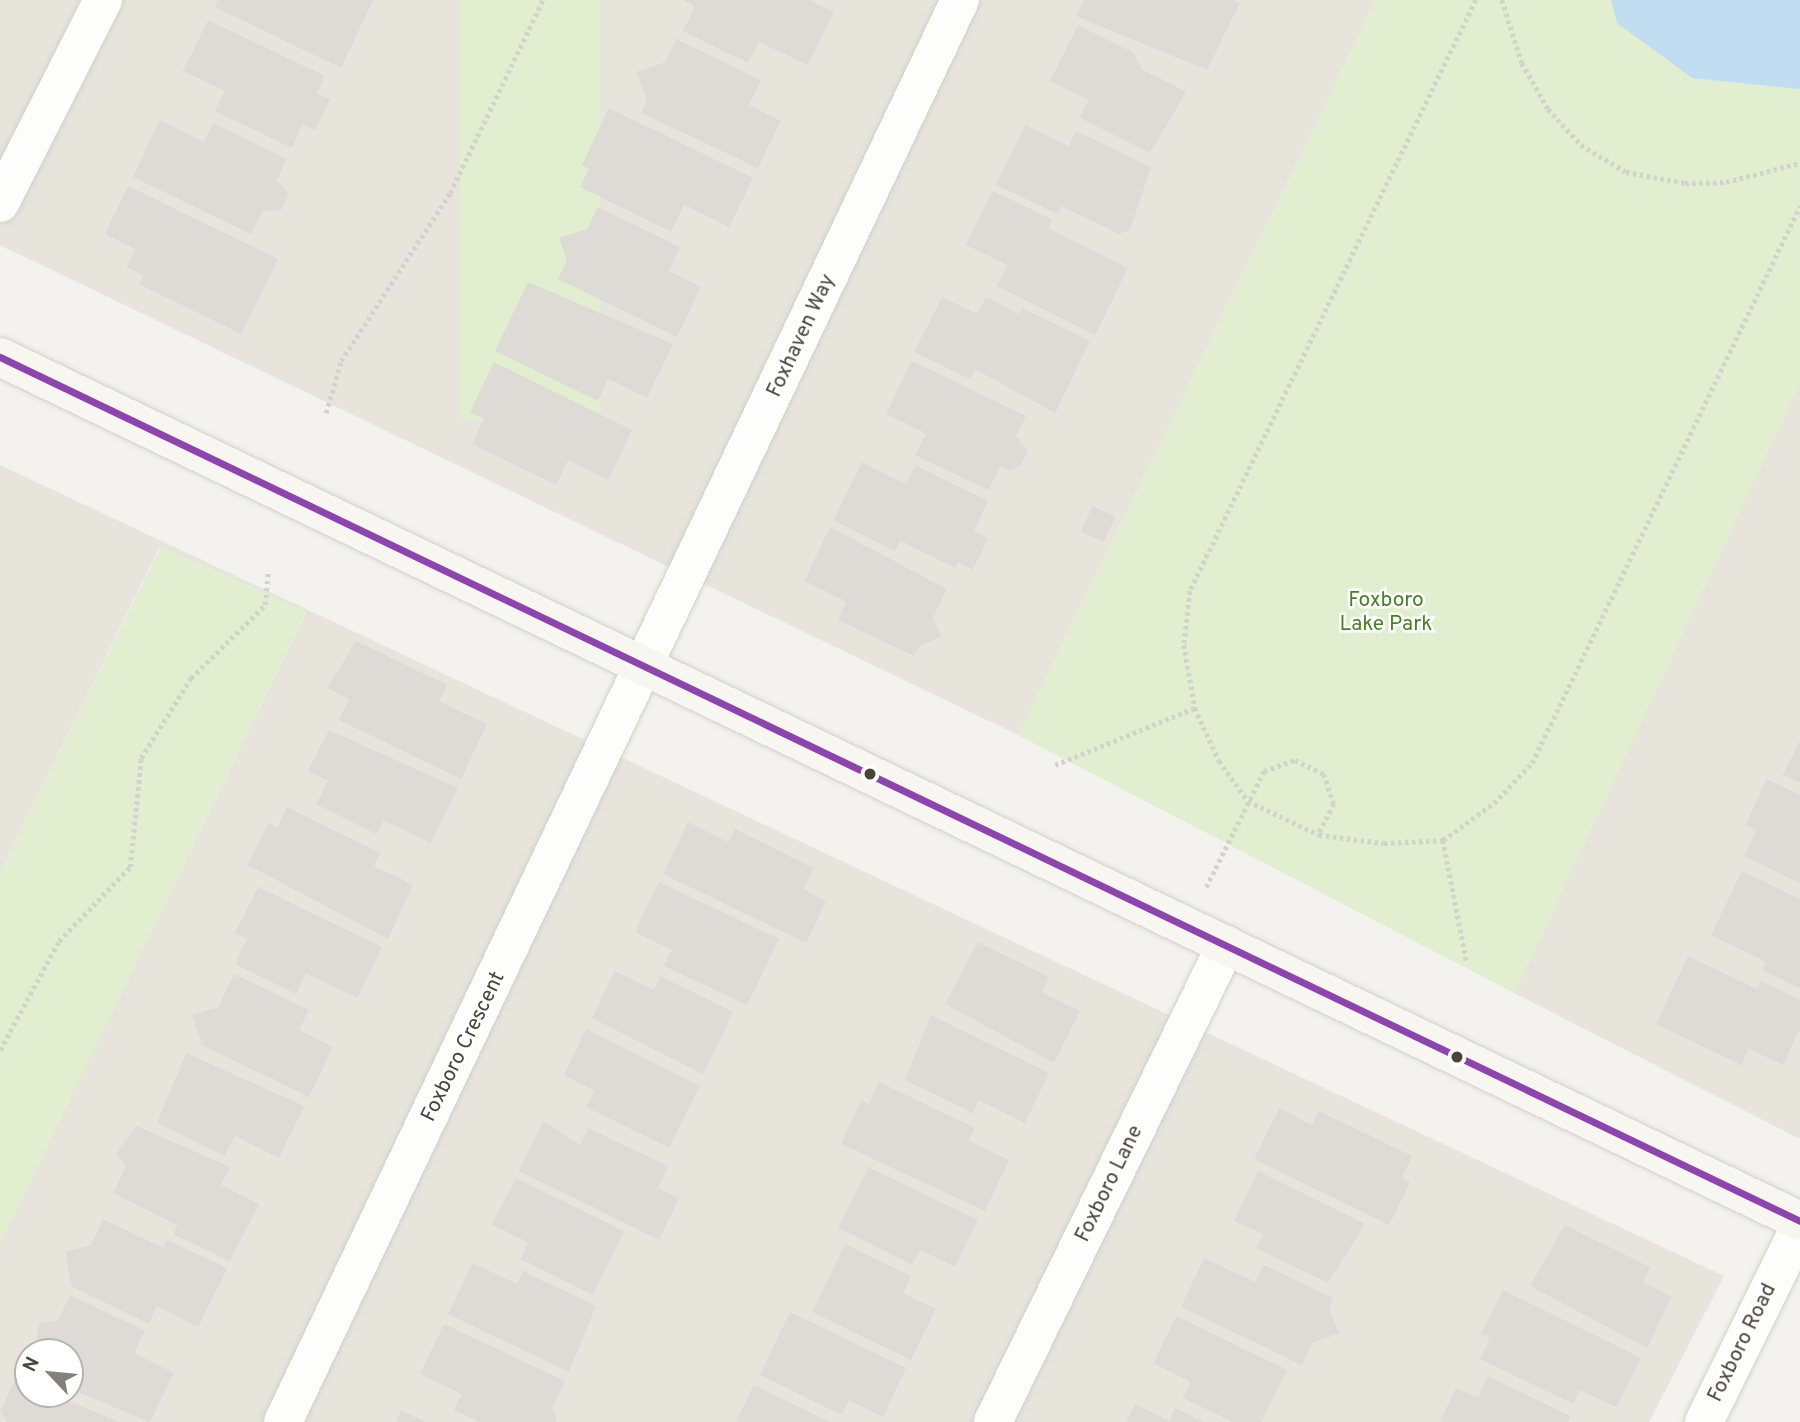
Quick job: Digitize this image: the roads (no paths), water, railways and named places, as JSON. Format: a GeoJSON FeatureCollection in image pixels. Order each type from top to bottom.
{"type":"FeatureCollection","features":[{"type":"Feature","properties":{"kind":"street"},"geometry":{"type":"LineString","coordinates":[[0,203],[103,0]]}},
{"type":"Feature","properties":{"kind":"street","name":"Foxhaven Way"},"geometry":{"type":"LineString","coordinates":[[644,672],[960,0]]}},
{"type":"Feature","properties":{"kind":"street"},"geometry":{"type":"LineString","coordinates":[[0,357],[644,672],[1226,945],[1800,1221]]}},
{"type":"Feature","properties":{"kind":"street","name":"Foxboro Crescent"},"geometry":{"type":"LineString","coordinates":[[283,1422],[644,672]]}},
{"type":"Feature","properties":{"kind":"street","name":"Foxboro Lane"},"geometry":{"type":"LineString","coordinates":[[993,1422],[1226,945]]}},
{"type":"Feature","properties":{"kind":"street","name":"Foxboro Road"},"geometry":{"type":"LineString","coordinates":[[1704,1422],[1800,1227]]}},
{"type":"Feature","properties":{"kind":"water"},"geometry":{"type":"Polygon","coordinates":[[[1611,0],[1800,0],[1800,89],[1692,78],[1617,23],[1611,0]]]}},
{"type":"Feature","properties":{"kind":"park label","name":"Foxboro Lake Park"},"geometry":{"type":"Point","coordinates":[1386,613]}}]}
